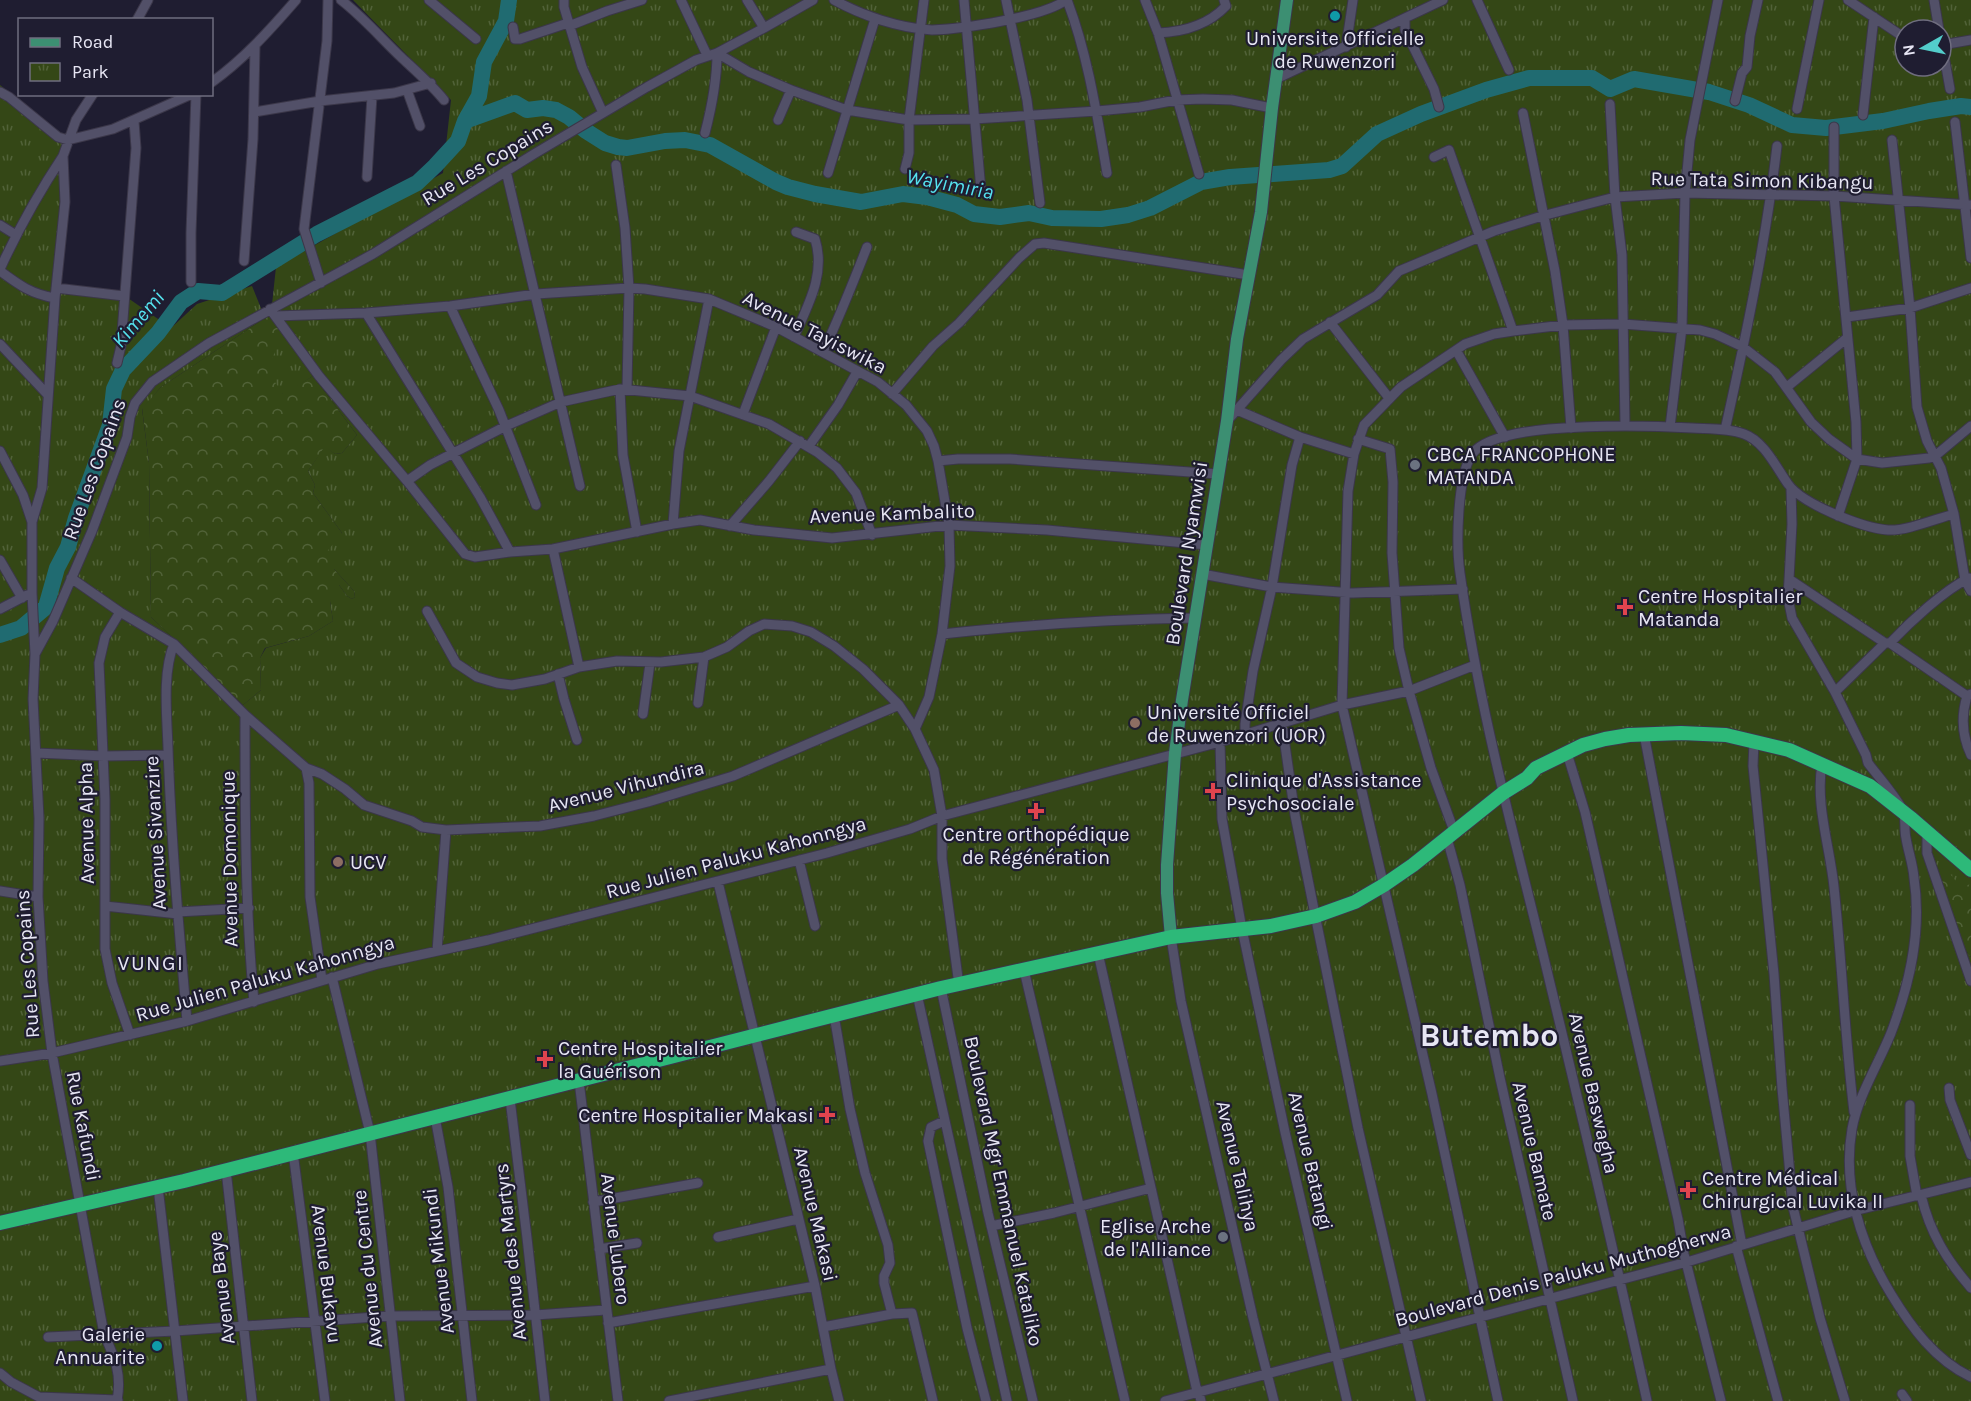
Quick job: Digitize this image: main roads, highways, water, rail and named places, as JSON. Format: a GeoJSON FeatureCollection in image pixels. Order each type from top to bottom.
{"type":"FeatureCollection","features":[{"type":"Feature","properties":{"kind":"highway"},"geometry":{"type":"LineString","coordinates":[[0,1223],[158,1187],[942,988],[1171,937],[1271,926],[1316,916],[1355,902],[1384,885],[1527,778],[1536,768],[1583,745],[1605,739],[1644,734],[1726,735],[1789,750],[1870,786],[1971,870]]}},
{"type":"Feature","properties":{"kind":"main road","name":"Boulevard Nyamwisi"},"geometry":{"type":"LineString","coordinates":[[1171,937],[1167,865],[1175,753],[1238,339],[1261,212],[1287,0]]}},
{"type":"Feature","properties":{"kind":"waterway","name":"Kimemi"},"geometry":{"type":"LineString","coordinates":[[0,635],[21,628],[46,607],[57,568],[68,547],[76,518],[110,425],[114,389],[123,370],[158,333],[181,302],[198,291],[222,293],[317,234],[417,183],[435,166],[458,141],[465,121],[479,96],[484,62],[506,21],[509,0]]}},
{"type":"Feature","properties":{"kind":"waterway","name":"Wayimiria"},"geometry":{"type":"LineString","coordinates":[[465,121],[515,103],[527,110],[543,108],[556,110],[605,143],[618,147],[627,148],[685,140],[710,145],[776,182],[815,194],[861,202],[903,194],[927,197],[957,205],[974,214],[1000,217],[1029,213],[1052,218],[1101,219],[1128,215],[1150,208],[1201,182],[1230,177],[1329,170],[1342,166],[1377,134],[1421,114],[1486,90],[1529,78],[1592,78],[1610,89],[1634,79],[1709,92],[1749,105],[1792,125],[1826,128],[1883,121],[1961,106],[1971,107]]}},
{"type":"Feature","properties":{"kind":"place","name":"Universite Officielle de Ruwenzori"},"geometry":{"type":"Point","coordinates":[1335,16]}},
{"type":"Feature","properties":{"kind":"place","name":"CBCA FRANCOPHONE MATANDA"},"geometry":{"type":"Point","coordinates":[1415,465]}},
{"type":"Feature","properties":{"kind":"place","name":"Centre Hospitalier Matanda"},"geometry":{"type":"Point","coordinates":[1625,607]}},
{"type":"Feature","properties":{"kind":"place","name":"Université Officiel de Ruwenzori (UOR)"},"geometry":{"type":"Point","coordinates":[1135,723]}},
{"type":"Feature","properties":{"kind":"place","name":"Clinique d'Assistance Psychosociale"},"geometry":{"type":"Point","coordinates":[1213,791]}},
{"type":"Feature","properties":{"kind":"place","name":"Centre orthopédique de Régénération"},"geometry":{"type":"Point","coordinates":[1036,811]}},
{"type":"Feature","properties":{"kind":"place","name":"UCV"},"geometry":{"type":"Point","coordinates":[338,862]}},
{"type":"Feature","properties":{"kind":"place","name":"Centre Hospitalier la Guérison"},"geometry":{"type":"Point","coordinates":[545,1059]}},
{"type":"Feature","properties":{"kind":"place","name":"Centre Hospitalier Makasi"},"geometry":{"type":"Point","coordinates":[827,1115]}},
{"type":"Feature","properties":{"kind":"place","name":"Centre Médical Chirurgical Luvika II"},"geometry":{"type":"Point","coordinates":[1688,1190]}},
{"type":"Feature","properties":{"kind":"place","name":"Eglise Arche de l'Alliance"},"geometry":{"type":"Point","coordinates":[1223,1237]}},
{"type":"Feature","properties":{"kind":"place","name":"Galerie Annuarite"},"geometry":{"type":"Point","coordinates":[157,1346]}},
{"type":"Feature","properties":{"kind":"district","name":"VUNGI"},"geometry":{"type":"Point","coordinates":[151,963]}},
{"type":"Feature","properties":{"kind":"district","name":"Butembo"},"geometry":{"type":"Point","coordinates":[1489,1035]}}]}
